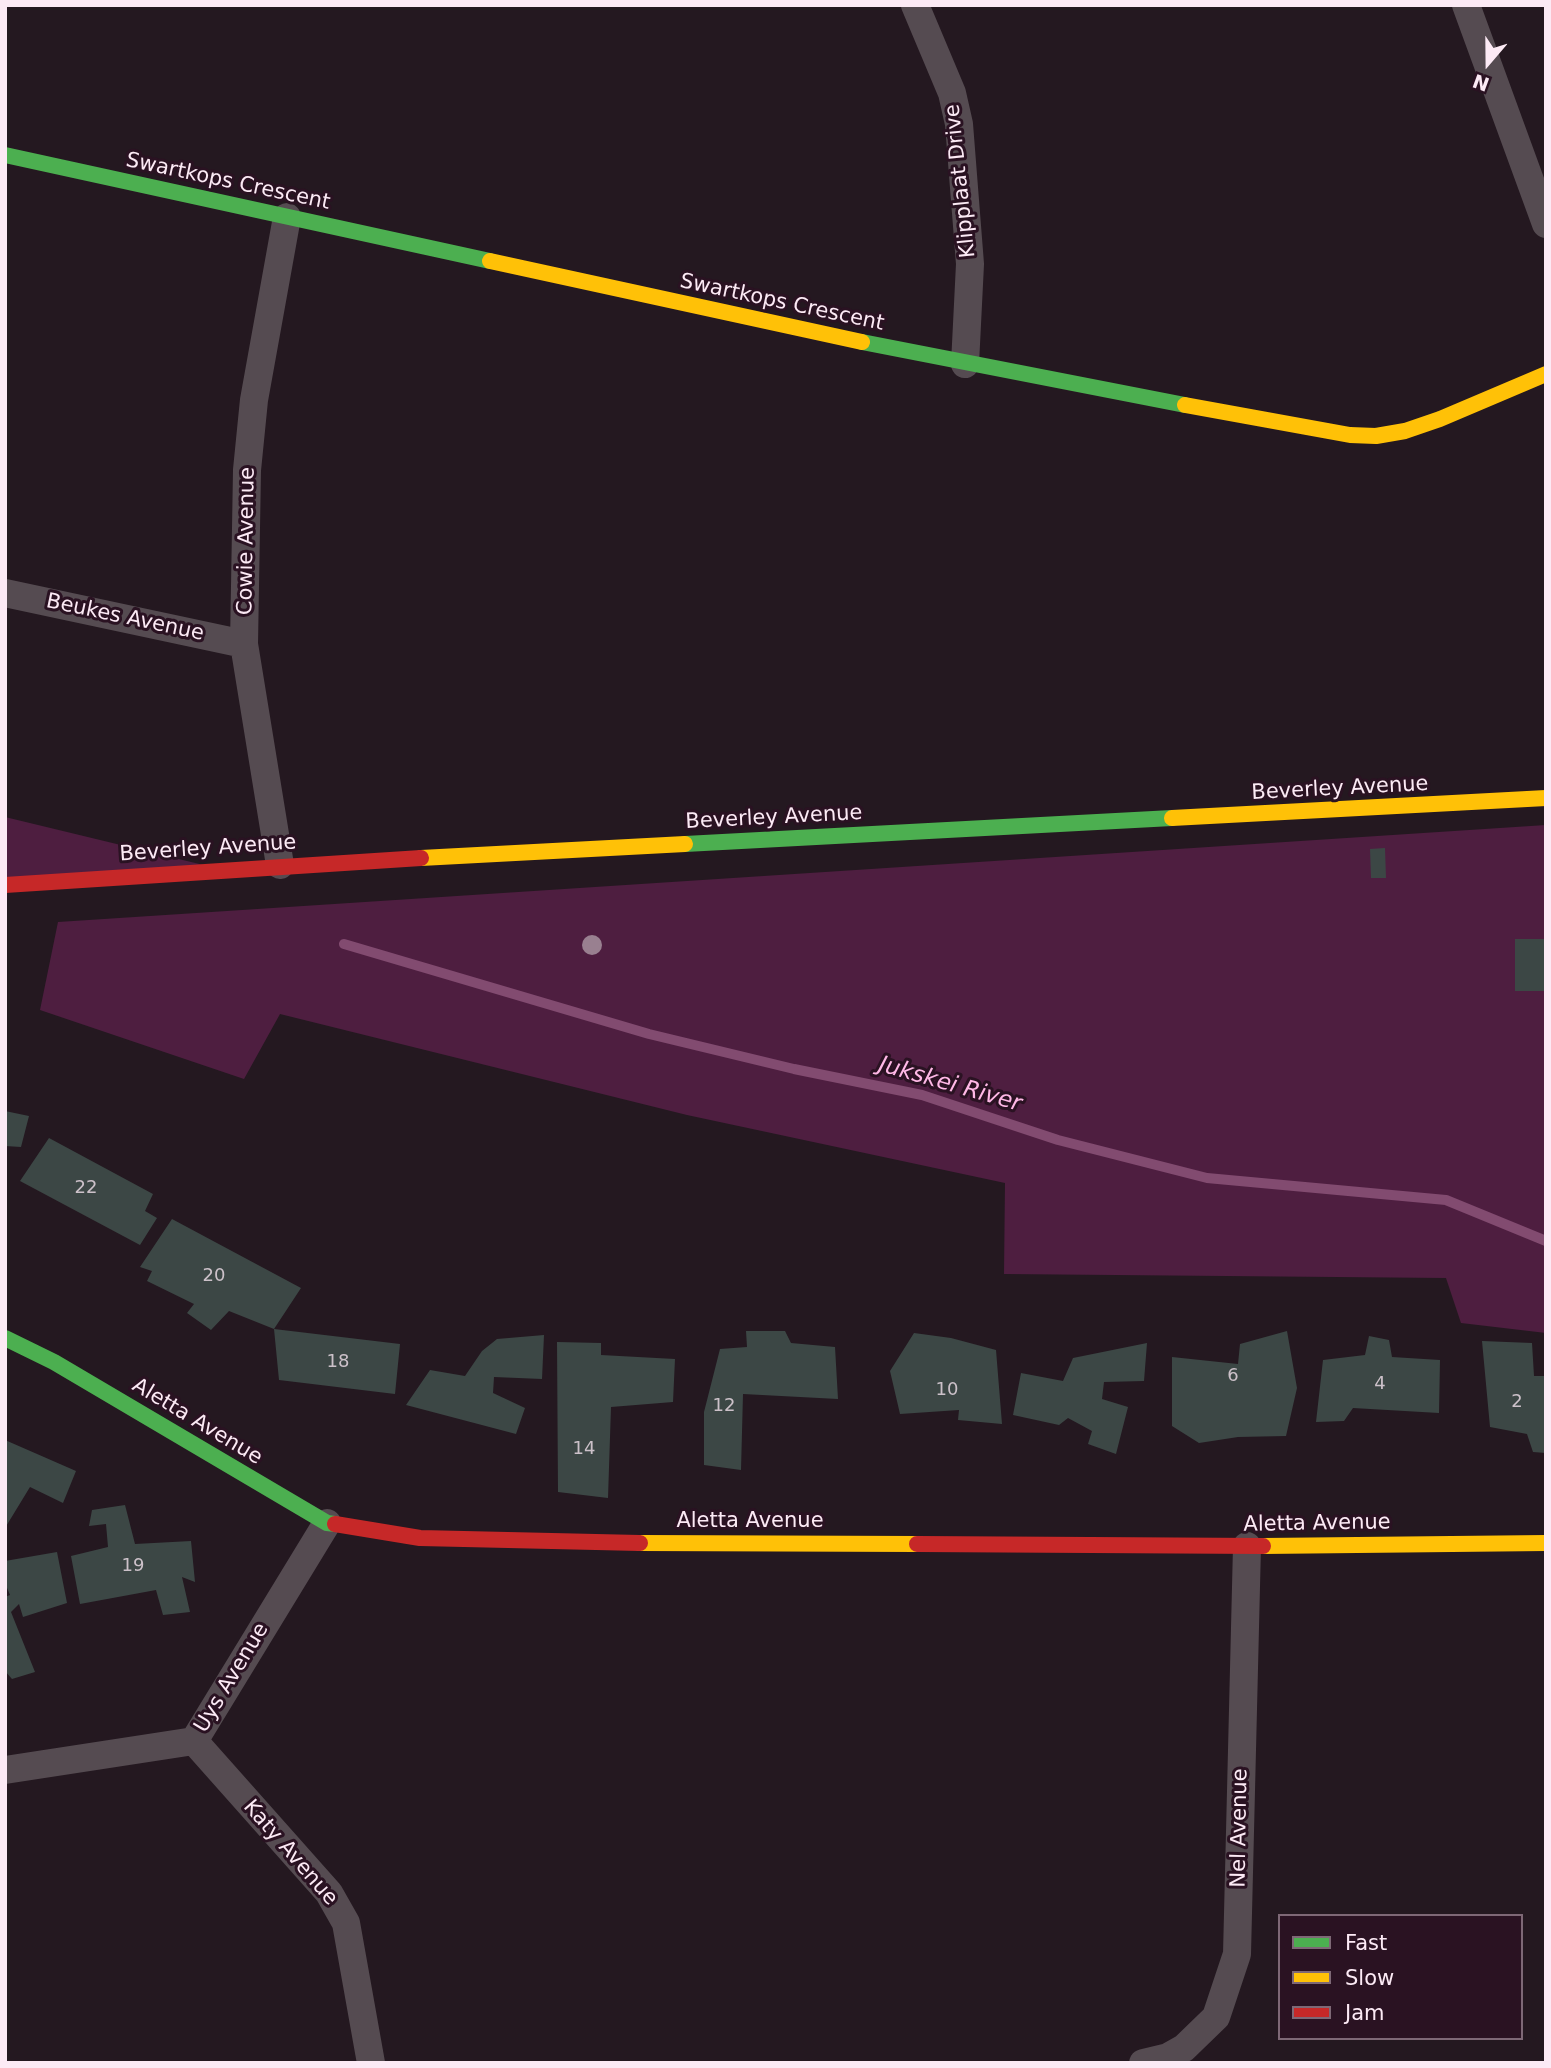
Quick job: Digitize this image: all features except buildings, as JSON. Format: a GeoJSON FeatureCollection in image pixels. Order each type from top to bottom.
{"type":"FeatureCollection","features":[{"type":"Feature","properties":{"kind":"street","name":"Klipplaat Drive"},"geometry":{"type":"LineString","coordinates":[[915,5],[952,93],[959,124],[970,264],[965,364]]}},
{"type":"Feature","properties":{"kind":"street"},"geometry":{"type":"LineString","coordinates":[[1466,5],[1546,224]]}},
{"type":"Feature","properties":{"kind":"street","name":"Swartkops Crescent"},"geometry":{"type":"LineString","coordinates":[[5,155],[965,364],[1350,435],[1376,436],[1440,419],[1546,374]]}},
{"type":"Feature","properties":{"kind":"street","name":"Cowie Avenue"},"geometry":{"type":"LineString","coordinates":[[280,865],[244,644],[247,470],[254,400],[287,217]]}},
{"type":"Feature","properties":{"kind":"street","name":"Beukes Avenue"},"geometry":{"type":"LineString","coordinates":[[5,593],[244,644]]}},
{"type":"Feature","properties":{"kind":"street","name":"Beverley Avenue"},"geometry":{"type":"LineString","coordinates":[[5,886],[280,865],[1546,798]]}},
{"type":"Feature","properties":{"kind":"street","name":"Aletta Avenue"},"geometry":{"type":"LineString","coordinates":[[5,1338],[54,1362],[327,1523],[420,1538],[504,1542],[1247,1546],[1546,1543]]}},
{"type":"Feature","properties":{"kind":"street","name":"Uys Avenue"},"geometry":{"type":"LineString","coordinates":[[5,1770],[194,1741],[327,1523]]}},
{"type":"Feature","properties":{"kind":"street","name":"Nel Avenue"},"geometry":{"type":"LineString","coordinates":[[1143,2063],[1168,2057],[1184,2048],[1216,2017],[1237,1954],[1247,1546]]}},
{"type":"Feature","properties":{"kind":"street","name":"Katy Avenue"},"geometry":{"type":"LineString","coordinates":[[194,1741],[329,1893],[346,1923],[371,2063]]}},
{"type":"Feature","properties":{"kind":"shaded area"},"geometry":{"type":"Polygon","coordinates":[[[5,817],[220,869],[5,885],[5,817]]]}},
{"type":"Feature","properties":{"kind":"shaded area"},"geometry":{"type":"Polygon","coordinates":[[[1546,825],[1546,1333],[1461,1323],[1446,1278],[1004,1274],[1005,1183],[687,1115],[280,1014],[244,1079],[40,1010],[58,922],[1546,825]]]}},
{"type":"Feature","properties":{"kind":"waterway","name":"Jukskei River"},"geometry":{"type":"LineString","coordinates":[[344,944],[649,1034],[794,1069],[922,1095],[1058,1140],[1207,1178],[1446,1200],[1546,1241]]}},
{"type":"Feature","properties":{"kind":"traffic: fast"},"geometry":{"type":"LineString","coordinates":[[5,155],[490,261]]}},
{"type":"Feature","properties":{"kind":"traffic: fast"},"geometry":{"type":"LineString","coordinates":[[862,342],[1185,405]]}},
{"type":"Feature","properties":{"kind":"traffic: fast"},"geometry":{"type":"LineString","coordinates":[[685,844],[1172,818]]}},
{"type":"Feature","properties":{"kind":"traffic: fast"},"geometry":{"type":"LineString","coordinates":[[5,1338],[54,1362],[327,1523],[335,1524]]}},
{"type":"Feature","properties":{"kind":"traffic: slow"},"geometry":{"type":"LineString","coordinates":[[490,261],[862,342]]}},
{"type":"Feature","properties":{"kind":"traffic: slow"},"geometry":{"type":"LineString","coordinates":[[1185,405],[1350,435],[1376,436],[1405,431],[1440,419],[1546,374]]}},
{"type":"Feature","properties":{"kind":"traffic: slow"},"geometry":{"type":"LineString","coordinates":[[1172,818],[1546,798]]}},
{"type":"Feature","properties":{"kind":"traffic: slow"},"geometry":{"type":"LineString","coordinates":[[421,858],[685,844]]}},
{"type":"Feature","properties":{"kind":"traffic: slow"},"geometry":{"type":"LineString","coordinates":[[640,1543],[917,1544]]}},
{"type":"Feature","properties":{"kind":"traffic: slow"},"geometry":{"type":"LineString","coordinates":[[1263,1546],[1546,1543]]}},
{"type":"Feature","properties":{"kind":"traffic: jam"},"geometry":{"type":"LineString","coordinates":[[5,885],[421,858]]}},
{"type":"Feature","properties":{"kind":"traffic: jam"},"geometry":{"type":"LineString","coordinates":[[335,1524],[420,1538],[640,1543]]}},
{"type":"Feature","properties":{"kind":"traffic: jam"},"geometry":{"type":"LineString","coordinates":[[917,1544],[1263,1546]]}}]}
